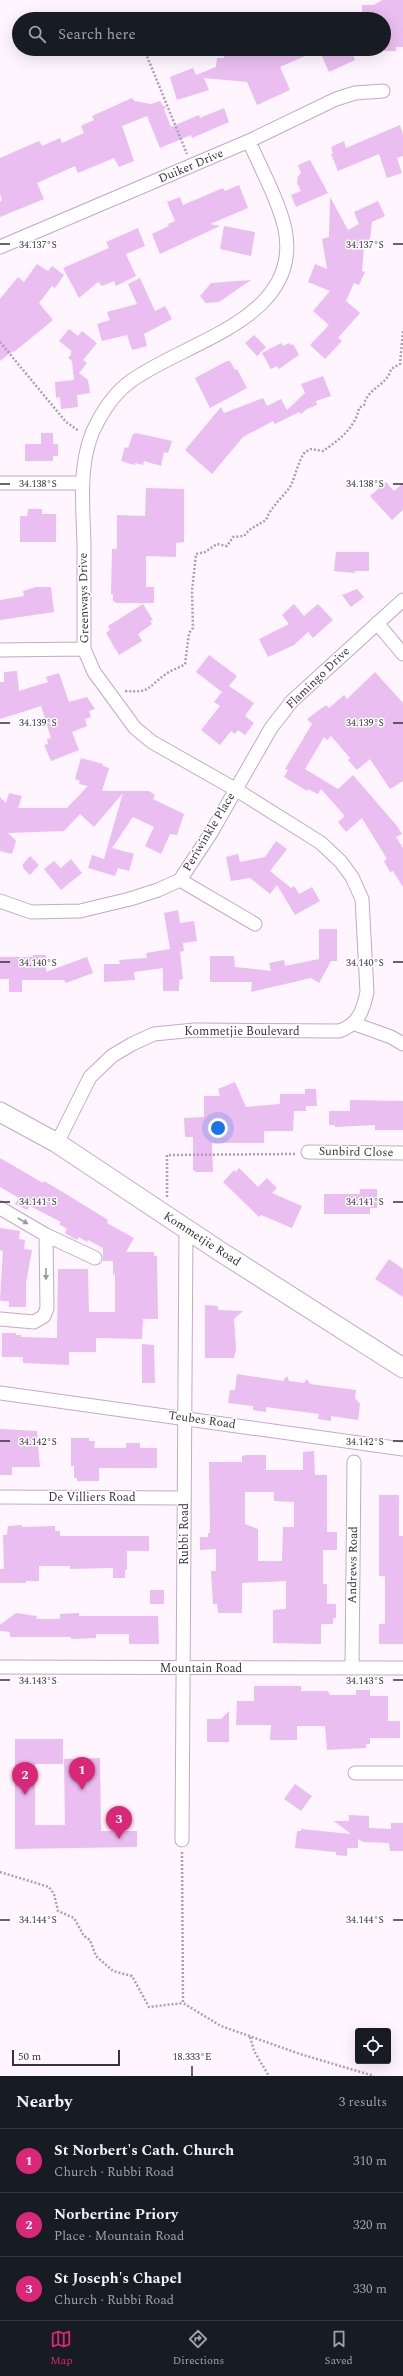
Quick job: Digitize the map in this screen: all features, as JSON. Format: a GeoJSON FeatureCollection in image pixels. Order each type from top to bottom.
{"type":"FeatureCollection","features":[{"type":"Feature","properties":{"kind":"main road","name":"Kommetjie Road"},"geometry":{"type":"LineString","coordinates":[[0,1112],[56,1143],[403,1368]]}},
{"type":"Feature","properties":{"kind":"street","name":"Duiker Drive"},"geometry":{"type":"LineString","coordinates":[[0,247],[249,141],[336,99],[355,93],[383,90]]}},
{"type":"Feature","properties":{"kind":"street","name":"Greenways Drive"},"geometry":{"type":"LineString","coordinates":[[249,141],[280,213],[285,230],[285,262],[276,288],[252,313],[131,381],[112,399],[97,422],[90,439],[83,483],[84,650],[94,672],[135,728],[152,742],[236,788],[321,843],[352,877],[362,899],[367,974],[364,1007],[355,1024]]}},
{"type":"Feature","properties":{"kind":"street"},"geometry":{"type":"LineString","coordinates":[[0,483],[83,483]]}},
{"type":"Feature","properties":{"kind":"street","name":"Flamingo Drive"},"geometry":{"type":"LineString","coordinates":[[236,788],[272,728],[292,701],[403,600]]}},
{"type":"Feature","properties":{"kind":"street"},"geometry":{"type":"LineString","coordinates":[[377,623],[403,654]]}},
{"type":"Feature","properties":{"kind":"street"},"geometry":{"type":"LineString","coordinates":[[0,650],[84,650]]}},
{"type":"Feature","properties":{"kind":"street","name":"Periwinkle Place"},"geometry":{"type":"LineString","coordinates":[[0,901],[31,912],[80,911],[158,890],[180,880],[236,788]]}},
{"type":"Feature","properties":{"kind":"street"},"geometry":{"type":"LineString","coordinates":[[180,880],[255,924]]}},
{"type":"Feature","properties":{"kind":"street"},"geometry":{"type":"LineString","coordinates":[[355,1024],[391,1037],[403,1044]]}},
{"type":"Feature","properties":{"kind":"street","name":"Kommetjie Boulevard"},"geometry":{"type":"LineString","coordinates":[[56,1143],[90,1077],[112,1056],[132,1044],[154,1034],[195,1030],[339,1032],[355,1024]]}},
{"type":"Feature","properties":{"kind":"street","name":"Sunbird Close"},"geometry":{"type":"LineString","coordinates":[[308,1152],[403,1153]]}},
{"type":"Feature","properties":{"kind":"street"},"geometry":{"type":"LineString","coordinates":[[0,1208],[46,1235],[94,1258]]}},
{"type":"Feature","properties":{"kind":"street","name":"Rubbi Road"},"geometry":{"type":"LineString","coordinates":[[182,1840],[186,1228]]}},
{"type":"Feature","properties":{"kind":"street"},"geometry":{"type":"LineString","coordinates":[[0,1318],[34,1322],[44,1316],[47,1308],[46,1235]]}},
{"type":"Feature","properties":{"kind":"street","name":"Teubes Road"},"geometry":{"type":"LineString","coordinates":[[0,1392],[403,1449]]}},
{"type":"Feature","properties":{"kind":"street","name":"Andrews Road"},"geometry":{"type":"LineString","coordinates":[[352,1668],[354,1462]]}},
{"type":"Feature","properties":{"kind":"street","name":"De Villiers Road"},"geometry":{"type":"LineString","coordinates":[[0,1497],[184,1498]]}},
{"type":"Feature","properties":{"kind":"street","name":"Mountain Road"},"geometry":{"type":"LineString","coordinates":[[0,1666],[403,1668]]}},
{"type":"Feature","properties":{"kind":"street"},"geometry":{"type":"LineString","coordinates":[[355,1773],[403,1773]]}},
{"type":"Feature","properties":{"kind":"path"},"geometry":{"type":"LineString","coordinates":[[147,56],[192,166]]}},
{"type":"Feature","properties":{"kind":"path"},"geometry":{"type":"LineString","coordinates":[[107,690],[137,692],[152,688],[167,673],[176,670],[185,664],[189,633],[193,628],[192,591],[196,554],[205,552],[217,544],[226,546],[233,537],[244,536],[249,530],[266,520],[268,513],[274,508],[290,486],[304,452],[311,449],[323,451],[342,439],[345,430],[358,417],[366,396],[390,375],[391,369],[400,364],[403,331]]}},
{"type":"Feature","properties":{"kind":"path"},"geometry":{"type":"LineString","coordinates":[[0,342],[66,422],[90,439]]}},
{"type":"Feature","properties":{"kind":"path"},"geometry":{"type":"LineString","coordinates":[[158,1210],[167,1198],[167,1155],[286,1155],[308,1152]]}},
{"type":"Feature","properties":{"kind":"path"},"geometry":{"type":"LineString","coordinates":[[182,1840],[183,2003]]}},
{"type":"Feature","properties":{"kind":"path"},"geometry":{"type":"LineString","coordinates":[[0,1872],[49,1886],[54,1894],[58,1911],[74,1918],[84,1936],[90,1940],[96,1956],[114,1971],[132,1976],[150,2007],[183,2003],[221,2026],[374,2076]]}},
{"type":"Feature","properties":{"kind":"path"},"geometry":{"type":"LineString","coordinates":[[250,2036],[254,2051],[269,2076]]}},
{"type":"Feature","properties":{"kind":"building"},"geometry":{"type":"Polygon","coordinates":[[[382,0],[403,0],[403,47],[396,47],[396,51],[391,51],[391,12],[362,12],[362,5],[374,5],[382,0]]]}},
{"type":"Feature","properties":{"kind":"building"},"geometry":{"type":"Polygon","coordinates":[[[224,56],[305,56],[280,67],[290,90],[257,105],[247,82],[204,78],[209,90],[177,100],[170,77],[193,68],[196,75],[216,67],[217,58],[224,58],[224,56]]]}},
{"type":"Feature","properties":{"kind":"building"},"geometry":{"type":"Polygon","coordinates":[[[322,56],[353,56],[355,60],[329,72],[322,56]]]}},
{"type":"Feature","properties":{"kind":"building"},"geometry":{"type":"Polygon","coordinates":[[[132,98],[134,101],[151,104],[160,101],[163,106],[167,107],[164,109],[171,127],[199,115],[200,118],[224,108],[229,122],[192,138],[191,135],[160,148],[147,116],[122,126],[134,161],[119,167],[114,158],[78,173],[75,166],[37,183],[44,199],[0,217],[0,202],[2,200],[0,194],[0,158],[39,141],[42,146],[60,138],[62,143],[84,133],[81,126],[94,120],[92,116],[132,98]]]}},
{"type":"Feature","properties":{"kind":"building"},"geometry":{"type":"Polygon","coordinates":[[[400,125],[403,135],[403,156],[397,158],[402,173],[387,178],[379,154],[338,171],[331,154],[333,153],[331,147],[344,141],[346,148],[400,125]]]}},
{"type":"Feature","properties":{"kind":"building"},"geometry":{"type":"Polygon","coordinates":[[[310,160],[328,193],[296,207],[291,195],[301,191],[297,183],[298,176],[301,173],[298,165],[310,160]]]}},
{"type":"Feature","properties":{"kind":"building"},"geometry":{"type":"Polygon","coordinates":[[[239,185],[248,208],[210,224],[220,226],[160,254],[152,234],[169,226],[168,224],[175,221],[167,202],[180,197],[183,205],[223,188],[225,191],[239,185]]]}},
{"type":"Feature","properties":{"kind":"building"},"geometry":{"type":"Polygon","coordinates":[[[330,197],[348,230],[359,224],[354,212],[378,201],[385,216],[372,222],[369,248],[364,248],[362,271],[365,272],[359,285],[354,283],[346,301],[360,313],[338,338],[342,341],[325,359],[310,345],[329,325],[313,311],[330,291],[308,282],[315,264],[327,269],[322,239],[329,237],[330,197]]]}},
{"type":"Feature","properties":{"kind":"building"},"geometry":{"type":"Polygon","coordinates":[[[224,226],[255,232],[251,256],[220,249],[224,226]]]}},
{"type":"Feature","properties":{"kind":"building"},"geometry":{"type":"Polygon","coordinates":[[[138,228],[145,246],[126,254],[136,276],[116,286],[114,281],[102,286],[98,282],[79,298],[63,268],[109,248],[106,242],[138,228]]]}},
{"type":"Feature","properties":{"kind":"building"},"geometry":{"type":"Polygon","coordinates":[[[37,264],[48,271],[52,266],[64,275],[55,288],[52,286],[39,303],[53,320],[14,352],[13,351],[0,361],[0,299],[18,277],[24,282],[37,264]]]}},
{"type":"Feature","properties":{"kind":"building"},"geometry":{"type":"Polygon","coordinates":[[[140,278],[155,311],[165,306],[172,319],[144,334],[147,346],[132,350],[127,335],[102,341],[97,324],[110,320],[107,312],[137,304],[128,284],[140,278]]]}},
{"type":"Feature","properties":{"kind":"building"},"geometry":{"type":"Polygon","coordinates":[[[251,280],[219,302],[206,303],[200,296],[211,283],[251,280]]]}},
{"type":"Feature","properties":{"kind":"building"},"geometry":{"type":"Polygon","coordinates":[[[69,329],[78,336],[82,331],[97,343],[83,360],[87,363],[79,373],[88,380],[90,393],[77,395],[78,407],[61,409],[60,397],[56,398],[55,382],[74,380],[72,361],[68,358],[71,355],[71,351],[73,352],[59,341],[69,329]]]}},
{"type":"Feature","properties":{"kind":"building"},"geometry":{"type":"Polygon","coordinates":[[[254,335],[266,347],[257,356],[245,343],[254,335]]]}},
{"type":"Feature","properties":{"kind":"building"},"geometry":{"type":"Polygon","coordinates":[[[281,343],[283,346],[289,343],[291,345],[293,344],[299,355],[279,369],[277,366],[271,369],[262,353],[281,343]]]}},
{"type":"Feature","properties":{"kind":"building"},"geometry":{"type":"Polygon","coordinates":[[[227,361],[230,361],[235,370],[237,369],[247,388],[210,408],[195,378],[227,361]]]}},
{"type":"Feature","properties":{"kind":"building"},"geometry":{"type":"Polygon","coordinates":[[[323,376],[331,396],[316,401],[317,405],[307,409],[301,414],[299,412],[275,424],[273,421],[243,437],[212,474],[185,450],[221,407],[224,413],[263,398],[267,406],[281,399],[287,410],[305,393],[301,384],[323,376]]]}},
{"type":"Feature","properties":{"kind":"building"},"geometry":{"type":"Polygon","coordinates":[[[41,433],[53,433],[53,444],[58,444],[58,456],[53,456],[53,461],[25,461],[25,444],[41,444],[41,433]]]}},
{"type":"Feature","properties":{"kind":"building"},"geometry":{"type":"Polygon","coordinates":[[[136,433],[172,441],[168,453],[164,452],[161,466],[144,461],[143,465],[135,463],[135,465],[121,461],[125,447],[128,448],[133,434],[136,433]]]}},
{"type":"Feature","properties":{"kind":"building"},"geometry":{"type":"Polygon","coordinates":[[[386,482],[394,491],[403,483],[403,510],[392,520],[370,496],[386,482]]]}},
{"type":"Feature","properties":{"kind":"building"},"geometry":{"type":"Polygon","coordinates":[[[146,488],[184,489],[184,542],[176,543],[176,557],[146,556],[146,587],[154,587],[154,603],[117,603],[113,601],[113,594],[111,594],[112,549],[117,549],[117,515],[145,516],[146,488]]]}},
{"type":"Feature","properties":{"kind":"building"},"geometry":{"type":"Polygon","coordinates":[[[28,509],[42,509],[42,514],[56,514],[56,542],[20,542],[20,516],[27,516],[28,509]]]}},
{"type":"Feature","properties":{"kind":"building"},"geometry":{"type":"Polygon","coordinates":[[[336,552],[369,552],[369,571],[355,571],[355,573],[334,571],[336,552]]]}},
{"type":"Feature","properties":{"kind":"building"},"geometry":{"type":"Polygon","coordinates":[[[36,587],[51,587],[54,612],[0,620],[0,600],[24,596],[23,591],[36,587]]]}},
{"type":"Feature","properties":{"kind":"building"},"geometry":{"type":"Polygon","coordinates":[[[357,589],[364,597],[351,607],[342,595],[357,589]]]}},
{"type":"Feature","properties":{"kind":"building"},"geometry":{"type":"Polygon","coordinates":[[[143,604],[153,620],[150,621],[152,624],[138,634],[142,641],[119,655],[106,633],[110,630],[108,626],[143,604]]]}},
{"type":"Feature","properties":{"kind":"building"},"geometry":{"type":"Polygon","coordinates":[[[294,604],[304,616],[318,604],[333,620],[313,638],[308,632],[294,645],[268,657],[259,639],[289,624],[282,615],[294,604]]]}},
{"type":"Feature","properties":{"kind":"building"},"geometry":{"type":"Polygon","coordinates":[[[209,655],[237,676],[229,686],[254,703],[245,716],[254,723],[245,735],[238,730],[235,734],[231,731],[220,745],[201,730],[220,706],[214,702],[222,692],[196,672],[209,655]]]}},
{"type":"Feature","properties":{"kind":"building"},"geometry":{"type":"Polygon","coordinates":[[[17,671],[19,691],[48,682],[46,677],[59,673],[69,702],[87,697],[95,709],[89,711],[91,717],[85,719],[87,726],[72,732],[79,750],[51,761],[44,745],[48,744],[47,739],[51,738],[41,706],[0,719],[0,682],[4,682],[4,672],[17,671]]]}},
{"type":"Feature","properties":{"kind":"building"},"geometry":{"type":"Polygon","coordinates":[[[375,672],[403,703],[403,781],[390,789],[370,759],[357,770],[348,760],[350,758],[331,736],[327,740],[324,737],[305,769],[338,789],[353,775],[397,826],[402,834],[396,837],[403,848],[403,887],[393,871],[390,872],[384,861],[387,859],[362,818],[346,832],[338,822],[345,816],[321,789],[318,794],[308,789],[307,791],[284,777],[288,770],[285,769],[312,724],[307,719],[326,705],[329,708],[344,695],[347,699],[375,672]]]}},
{"type":"Feature","properties":{"kind":"building"},"geometry":{"type":"Polygon","coordinates":[[[81,758],[103,764],[103,766],[109,768],[102,791],[149,791],[155,795],[153,799],[184,814],[177,835],[170,834],[161,854],[145,846],[154,827],[133,817],[112,848],[134,854],[129,871],[118,868],[115,876],[88,868],[92,855],[104,859],[123,793],[94,827],[80,814],[64,831],[8,833],[16,841],[12,854],[0,851],[0,797],[6,803],[9,793],[22,796],[18,808],[67,808],[88,786],[79,784],[80,781],[75,779],[81,758]]]}},
{"type":"Feature","properties":{"kind":"building"},"geometry":{"type":"Polygon","coordinates":[[[276,841],[287,849],[270,871],[291,888],[294,886],[299,894],[312,887],[320,901],[295,915],[277,885],[270,894],[250,878],[231,881],[226,857],[238,854],[240,862],[265,857],[276,841]]]}},
{"type":"Feature","properties":{"kind":"building"},"geometry":{"type":"Polygon","coordinates":[[[30,856],[39,865],[30,875],[23,868],[23,864],[30,856]]]}},
{"type":"Feature","properties":{"kind":"building"},"geometry":{"type":"Polygon","coordinates":[[[71,859],[82,873],[61,890],[44,869],[54,861],[61,868],[71,859]]]}},
{"type":"Feature","properties":{"kind":"building"},"geometry":{"type":"Polygon","coordinates":[[[178,910],[180,923],[194,921],[197,941],[183,943],[184,951],[180,952],[183,979],[179,980],[179,991],[163,991],[163,968],[134,972],[135,980],[104,982],[104,964],[120,964],[119,960],[147,958],[146,953],[170,949],[164,913],[178,910]]]}},
{"type":"Feature","properties":{"kind":"building"},"geometry":{"type":"Polygon","coordinates":[[[319,929],[337,929],[337,961],[331,961],[319,983],[311,978],[251,992],[252,982],[210,982],[210,956],[234,956],[235,967],[271,971],[269,963],[284,960],[285,966],[319,959],[319,929]]]}},
{"type":"Feature","properties":{"kind":"building"},"geometry":{"type":"Polygon","coordinates":[[[33,955],[46,955],[46,972],[87,957],[93,973],[66,983],[64,980],[22,980],[22,992],[9,992],[9,979],[0,979],[0,957],[33,957],[33,955]]]}},
{"type":"Feature","properties":{"kind":"building"},"geometry":{"type":"Polygon","coordinates":[[[235,1082],[246,1107],[280,1104],[280,1094],[305,1094],[305,1089],[316,1089],[317,1106],[306,1106],[306,1111],[294,1111],[293,1131],[264,1131],[264,1143],[212,1143],[213,1172],[196,1172],[193,1170],[193,1137],[185,1137],[184,1118],[204,1117],[204,1096],[220,1096],[218,1089],[235,1082]]]}},
{"type":"Feature","properties":{"kind":"building"},"geometry":{"type":"Polygon","coordinates":[[[350,1100],[403,1101],[403,1130],[375,1130],[375,1125],[335,1127],[335,1125],[329,1125],[329,1111],[350,1111],[350,1100]]]}},
{"type":"Feature","properties":{"kind":"building"},"geometry":{"type":"Polygon","coordinates":[[[0,1158],[43,1183],[44,1181],[61,1191],[108,1220],[107,1223],[134,1238],[126,1252],[154,1252],[154,1256],[157,1256],[158,1319],[143,1319],[142,1339],[96,1338],[96,1352],[69,1352],[69,1365],[23,1363],[23,1357],[2,1357],[2,1333],[16,1333],[16,1335],[21,1335],[21,1337],[57,1338],[58,1269],[88,1269],[89,1312],[115,1312],[115,1272],[113,1277],[113,1261],[103,1261],[103,1248],[88,1240],[87,1242],[79,1237],[77,1240],[65,1233],[67,1229],[59,1224],[61,1222],[30,1206],[27,1210],[15,1204],[19,1198],[0,1187],[0,1158]]]}},
{"type":"Feature","properties":{"kind":"building"},"geometry":{"type":"Polygon","coordinates":[[[239,1168],[258,1187],[267,1178],[277,1188],[272,1193],[302,1206],[292,1228],[261,1215],[259,1217],[223,1182],[234,1170],[236,1172],[239,1168]]]}},
{"type":"Feature","properties":{"kind":"building"},"geometry":{"type":"Polygon","coordinates":[[[360,1189],[377,1189],[377,1208],[370,1208],[370,1214],[324,1214],[324,1194],[360,1194],[360,1189]]]}},
{"type":"Feature","properties":{"kind":"building"},"geometry":{"type":"Polygon","coordinates":[[[0,1228],[20,1231],[19,1239],[25,1240],[24,1249],[32,1250],[26,1283],[26,1307],[9,1307],[9,1301],[1,1301],[0,1299],[3,1251],[0,1250],[0,1228]]]}},
{"type":"Feature","properties":{"kind":"building"},"geometry":{"type":"Polygon","coordinates":[[[389,1259],[403,1269],[403,1297],[375,1279],[389,1259]]]}},
{"type":"Feature","properties":{"kind":"building"},"geometry":{"type":"Polygon","coordinates":[[[205,1305],[218,1306],[218,1310],[243,1311],[234,1319],[236,1349],[234,1358],[205,1358],[205,1305]]]}},
{"type":"Feature","properties":{"kind":"building"},"geometry":{"type":"Polygon","coordinates":[[[142,1344],[154,1345],[155,1383],[142,1383],[142,1344]]]}},
{"type":"Feature","properties":{"kind":"building"},"geometry":{"type":"Polygon","coordinates":[[[237,1374],[283,1381],[287,1376],[289,1381],[304,1383],[307,1379],[310,1384],[356,1390],[355,1398],[360,1404],[358,1420],[331,1416],[331,1421],[318,1419],[319,1414],[266,1407],[266,1412],[253,1410],[253,1406],[228,1403],[230,1390],[235,1390],[237,1374]]]}},
{"type":"Feature","properties":{"kind":"building"},"geometry":{"type":"Polygon","coordinates":[[[0,1429],[37,1431],[40,1467],[12,1467],[12,1475],[0,1475],[0,1429]]]}},
{"type":"Feature","properties":{"kind":"building"},"geometry":{"type":"Polygon","coordinates":[[[71,1438],[89,1438],[89,1441],[95,1441],[94,1448],[126,1448],[126,1443],[140,1443],[140,1448],[157,1448],[157,1468],[99,1468],[99,1481],[77,1481],[77,1478],[74,1478],[74,1466],[71,1466],[71,1438]]]}},
{"type":"Feature","properties":{"kind":"building"},"geometry":{"type":"Polygon","coordinates":[[[314,1451],[315,1475],[327,1475],[327,1532],[337,1532],[337,1550],[323,1550],[323,1584],[327,1584],[327,1604],[336,1604],[336,1618],[333,1618],[333,1624],[321,1624],[321,1644],[273,1643],[273,1610],[286,1609],[286,1581],[242,1583],[242,1613],[218,1613],[217,1604],[213,1604],[211,1571],[216,1571],[216,1549],[200,1550],[200,1537],[208,1537],[208,1533],[210,1533],[209,1462],[242,1462],[242,1456],[266,1455],[266,1470],[303,1470],[303,1452],[314,1451]],[[245,1492],[245,1524],[258,1529],[258,1561],[282,1561],[283,1527],[294,1527],[294,1502],[274,1501],[274,1492],[245,1492]]]}},
{"type":"Feature","properties":{"kind":"building"},"geometry":{"type":"Polygon","coordinates":[[[379,1495],[399,1495],[399,1536],[403,1536],[403,1644],[379,1644],[379,1624],[385,1624],[385,1576],[379,1576],[379,1495]]]}},
{"type":"Feature","properties":{"kind":"building"},"geometry":{"type":"Polygon","coordinates":[[[22,1525],[22,1527],[55,1526],[55,1531],[60,1531],[60,1536],[149,1536],[149,1551],[127,1551],[127,1570],[125,1570],[125,1578],[113,1578],[113,1568],[70,1569],[70,1566],[39,1566],[39,1581],[26,1581],[26,1583],[0,1583],[0,1569],[4,1569],[3,1535],[7,1535],[8,1526],[22,1525]]]}},
{"type":"Feature","properties":{"kind":"building"},"geometry":{"type":"Polygon","coordinates":[[[150,1590],[164,1590],[164,1604],[150,1604],[150,1590]]]}},
{"type":"Feature","properties":{"kind":"building"},"geometry":{"type":"Polygon","coordinates":[[[16,1613],[37,1616],[36,1619],[60,1619],[60,1614],[79,1613],[79,1616],[158,1616],[159,1644],[129,1644],[129,1634],[96,1634],[96,1638],[71,1639],[71,1637],[10,1637],[10,1632],[0,1631],[0,1625],[16,1613]]]}},
{"type":"Feature","properties":{"kind":"building"},"geometry":{"type":"Polygon","coordinates":[[[254,1686],[301,1686],[301,1691],[328,1691],[330,1695],[356,1695],[356,1690],[370,1690],[370,1696],[388,1696],[388,1721],[400,1721],[400,1738],[370,1738],[370,1744],[366,1744],[366,1748],[327,1750],[325,1726],[297,1726],[297,1740],[270,1740],[271,1725],[236,1725],[237,1701],[254,1701],[254,1686]]]}},
{"type":"Feature","properties":{"kind":"building"},"geometry":{"type":"Polygon","coordinates":[[[229,1711],[229,1742],[207,1742],[207,1719],[221,1719],[229,1711]]]}},
{"type":"Feature","properties":{"kind":"building"},"geometry":{"type":"Polygon","coordinates":[[[15,1739],[63,1739],[63,1764],[35,1764],[35,1825],[65,1825],[64,1759],[100,1758],[101,1831],[137,1831],[137,1847],[15,1849],[15,1739]]]}},
{"type":"Feature","properties":{"kind":"building"},"geometry":{"type":"Polygon","coordinates":[[[295,1784],[312,1796],[301,1811],[284,1799],[295,1784]]]}},
{"type":"Feature","properties":{"kind":"building"},"geometry":{"type":"Polygon","coordinates":[[[349,1815],[369,1816],[369,1828],[391,1829],[391,1823],[403,1823],[403,1851],[390,1851],[389,1843],[363,1842],[358,1839],[358,1848],[347,1848],[347,1856],[336,1855],[336,1852],[295,1848],[297,1831],[301,1831],[301,1829],[351,1834],[334,1821],[349,1821],[349,1815]]]}},
{"type":"Feature","properties":{"kind":"place","name":"St Norbert's Cath. Church"},"geometry":{"type":"Point","coordinates":[82,1790]}},
{"type":"Feature","properties":{"kind":"place","name":"Norbertine Priory"},"geometry":{"type":"Point","coordinates":[25,1795]}},
{"type":"Feature","properties":{"kind":"place","name":"St Joseph's Chapel"},"geometry":{"type":"Point","coordinates":[119,1839]}}]}
